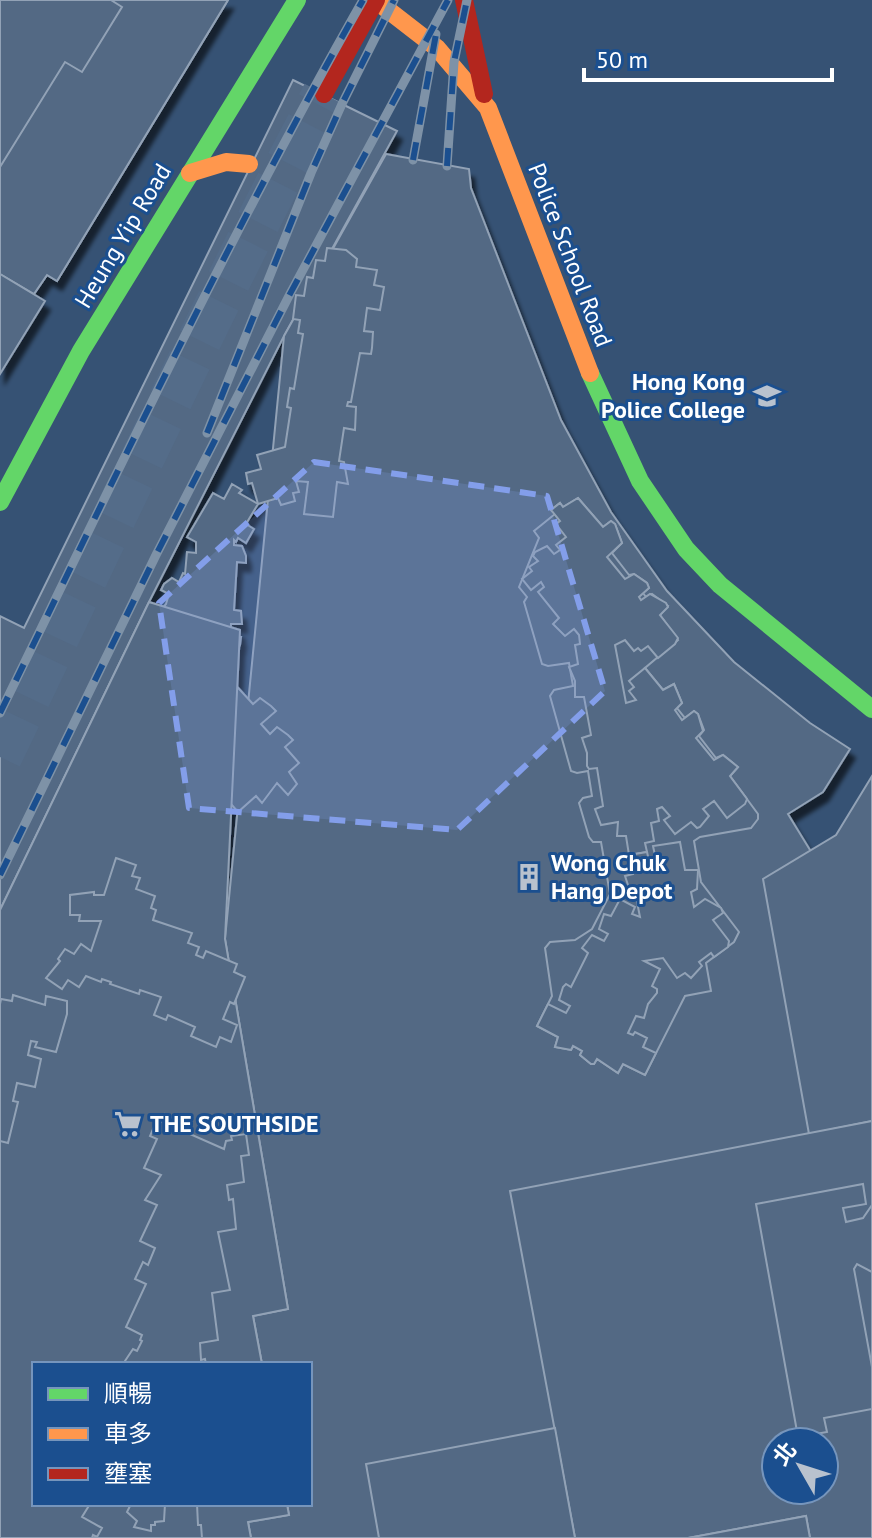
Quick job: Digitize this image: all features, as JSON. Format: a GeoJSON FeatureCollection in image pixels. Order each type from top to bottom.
{"type":"FeatureCollection","features":[{"type":"Feature","properties":{"kind":"street","name":"Heung Yip Road"},"geometry":{"type":"LineString","coordinates":[[0,502],[81,351],[297,0]]}},
{"type":"Feature","properties":{"kind":"street"},"geometry":{"type":"LineString","coordinates":[[324,94],[376,0]]}},
{"type":"Feature","properties":{"kind":"street","name":"Police School Road"},"geometry":{"type":"LineString","coordinates":[[376,0],[416,27],[437,46],[488,108],[587,366],[640,481],[686,549],[720,585],[872,709]]}},
{"type":"Feature","properties":{"kind":"street"},"geometry":{"type":"LineString","coordinates":[[464,0],[488,108]]}},
{"type":"Feature","properties":{"kind":"street"},"geometry":{"type":"LineString","coordinates":[[190,173],[218,162],[249,164]]}},
{"type":"Feature","properties":{"kind":"highlighted area"},"geometry":{"type":"Polygon","coordinates":[[[314,462],[547,496],[605,691],[457,830],[189,808],[159,603],[314,462]]]}},
{"type":"Feature","properties":{"kind":"building"},"geometry":{"type":"Polygon","coordinates":[[[0,0],[228,0],[57,281],[47,275],[34,294],[0,274],[0,0]]]}},
{"type":"Feature","properties":{"kind":"building"},"geometry":{"type":"Polygon","coordinates":[[[111,0],[228,0],[57,281],[47,275],[34,294],[0,274],[0,167],[65,62],[82,72],[122,7],[111,0]]]}},
{"type":"Feature","properties":{"kind":"building"},"geometry":{"type":"Polygon","coordinates":[[[293,80],[397,131],[284,336],[149,602],[0,910],[0,616],[24,628],[293,80]]]}},
{"type":"Feature","properties":{"kind":"building","name":"Wong Chuk Hang Depot"},"geometry":{"type":"Polygon","coordinates":[[[386,154],[469,169],[471,188],[561,420],[611,512],[667,591],[734,662],[810,723],[850,749],[823,792],[788,814],[872,951],[872,1538],[251,1538],[248,1522],[289,1515],[287,1506],[312,1506],[312,1362],[262,1362],[253,1316],[288,1309],[225,939],[284,336],[386,154]]]}},
{"type":"Feature","properties":{"kind":"building"},"geometry":{"type":"Polygon","coordinates":[[[327,248],[346,250],[357,259],[356,267],[377,270],[374,285],[384,287],[380,310],[367,308],[364,331],[373,332],[372,348],[371,354],[360,353],[351,402],[347,406],[356,407],[355,430],[344,428],[339,461],[344,462],[348,484],[337,482],[333,517],[304,514],[308,482],[296,481],[299,492],[293,493],[295,501],[281,505],[278,498],[258,504],[246,473],[261,469],[257,455],[285,447],[291,408],[287,407],[290,388],[294,389],[303,334],[298,333],[300,320],[293,319],[296,295],[304,296],[307,277],[313,278],[316,260],[325,261],[327,248]]]}},
{"type":"Feature","properties":{"kind":"building"},"geometry":{"type":"Polygon","coordinates":[[[0,274],[45,301],[0,374],[0,274]]]}},
{"type":"Feature","properties":{"kind":"building"},"geometry":{"type":"Polygon","coordinates":[[[232,484],[242,490],[239,493],[258,504],[246,524],[254,529],[246,543],[238,538],[236,542],[234,540],[234,545],[242,546],[246,563],[237,562],[234,610],[241,611],[242,624],[231,624],[230,637],[241,637],[237,651],[231,650],[229,678],[218,676],[217,692],[230,679],[253,704],[260,698],[271,706],[276,711],[261,724],[270,734],[277,727],[293,740],[285,747],[299,763],[289,772],[297,784],[288,795],[277,783],[262,803],[256,796],[238,812],[217,788],[225,781],[218,774],[224,768],[215,758],[203,769],[189,761],[196,755],[184,742],[177,748],[168,734],[156,724],[162,718],[150,705],[144,712],[140,707],[136,697],[141,693],[129,683],[135,677],[126,666],[142,651],[145,654],[149,650],[145,649],[148,633],[156,636],[164,620],[156,616],[166,604],[169,594],[161,590],[172,578],[179,582],[185,574],[187,552],[196,553],[196,542],[187,537],[213,493],[224,499],[232,484]]]}},
{"type":"Feature","properties":{"kind":"building"},"geometry":{"type":"Polygon","coordinates":[[[578,498],[603,527],[611,521],[615,524],[622,543],[612,553],[629,575],[634,574],[647,583],[649,588],[643,593],[646,597],[652,594],[668,606],[660,615],[678,640],[645,668],[663,690],[674,684],[682,703],[677,708],[685,718],[694,711],[698,714],[704,730],[699,736],[716,758],[723,755],[738,767],[730,776],[758,814],[751,828],[700,837],[694,841],[701,882],[739,932],[734,942],[706,963],[711,991],[685,996],[645,1075],[623,1064],[618,1073],[597,1059],[591,1064],[580,1055],[582,1051],[573,1046],[571,1050],[555,1047],[558,1037],[537,1026],[552,996],[545,948],[550,942],[575,940],[592,929],[610,894],[601,842],[593,842],[589,837],[579,803],[583,798],[592,796],[588,771],[571,771],[550,696],[554,690],[573,686],[569,663],[542,664],[524,602],[527,597],[519,587],[539,538],[534,531],[555,514],[551,510],[560,503],[563,507],[578,498]]]}},
{"type":"Feature","properties":{"kind":"building"},"geometry":{"type":"Polygon","coordinates":[[[578,498],[603,527],[611,521],[615,524],[622,543],[607,557],[625,579],[634,574],[647,583],[649,588],[639,597],[641,600],[650,594],[666,603],[668,607],[660,615],[678,638],[658,658],[648,646],[634,651],[625,640],[615,645],[626,703],[636,700],[629,691],[634,687],[629,681],[645,668],[663,690],[674,684],[682,703],[675,710],[682,720],[694,711],[698,714],[703,731],[696,738],[714,760],[723,755],[738,767],[730,776],[747,799],[727,818],[714,801],[703,809],[709,816],[700,827],[691,822],[675,834],[664,820],[670,816],[662,807],[657,809],[659,821],[651,823],[654,841],[645,843],[647,852],[629,855],[626,836],[617,836],[618,822],[601,825],[595,809],[603,806],[597,768],[589,769],[587,766],[582,738],[591,735],[584,697],[575,697],[575,681],[569,667],[578,664],[575,645],[580,644],[579,635],[574,629],[565,636],[553,624],[559,618],[538,592],[544,587],[541,582],[531,590],[522,579],[532,571],[529,567],[538,561],[533,556],[535,552],[547,546],[554,554],[560,550],[556,545],[566,537],[556,524],[560,521],[551,510],[560,503],[563,507],[578,498]]]}},
{"type":"Feature","properties":{"kind":"building","name":"THE SOUTHSIDE"},"geometry":{"type":"Polygon","coordinates":[[[149,602],[240,630],[225,939],[288,1309],[253,1316],[262,1362],[32,1362],[32,1506],[287,1506],[289,1515],[248,1522],[251,1538],[0,1538],[0,910],[149,602]]]}},
{"type":"Feature","properties":{"kind":"building"},"geometry":{"type":"Polygon","coordinates":[[[872,776],[872,1121],[809,1134],[763,879],[836,835],[872,776]]]}},
{"type":"Feature","properties":{"kind":"building"},"geometry":{"type":"Polygon","coordinates":[[[680,842],[685,870],[698,870],[697,889],[691,892],[694,907],[705,899],[721,908],[723,913],[713,920],[729,941],[728,947],[714,957],[711,953],[699,962],[702,966],[691,978],[685,973],[677,978],[663,958],[644,961],[660,969],[652,986],[657,993],[648,1004],[644,1018],[636,1016],[628,1033],[633,1035],[635,1032],[647,1038],[643,1047],[656,1053],[645,1075],[623,1064],[618,1073],[597,1059],[591,1064],[580,1055],[582,1051],[573,1046],[571,1050],[555,1047],[558,1037],[537,1026],[548,1004],[566,1013],[570,1006],[559,1000],[563,987],[566,984],[571,987],[588,953],[582,948],[592,935],[604,941],[608,934],[599,929],[604,914],[611,916],[620,899],[635,907],[632,914],[640,917],[636,897],[642,897],[641,890],[630,891],[625,876],[633,874],[629,855],[647,852],[649,861],[656,860],[653,846],[680,842]]]}},
{"type":"Feature","properties":{"kind":"building"},"geometry":{"type":"Polygon","coordinates":[[[116,858],[136,865],[132,876],[140,878],[136,889],[155,896],[151,908],[156,910],[153,920],[192,933],[188,943],[199,947],[196,955],[203,958],[206,951],[237,964],[234,972],[245,977],[234,1004],[230,1002],[223,1019],[237,1025],[231,1042],[220,1037],[216,1047],[191,1036],[195,1027],[168,1015],[166,1020],[154,1015],[161,997],[140,990],[139,994],[86,976],[79,987],[68,980],[62,989],[46,978],[65,949],[74,954],[81,944],[91,951],[101,921],[79,921],[80,915],[70,915],[70,895],[94,892],[94,895],[104,895],[116,858]]]}},
{"type":"Feature","properties":{"kind":"building"},"geometry":{"type":"Polygon","coordinates":[[[13,995],[45,1005],[46,996],[67,1001],[67,1014],[56,1052],[35,1047],[37,1042],[31,1041],[28,1055],[41,1059],[35,1087],[17,1083],[13,1101],[18,1102],[8,1143],[0,1141],[0,1004],[1,999],[12,1001],[13,995]]]}},
{"type":"Feature","properties":{"kind":"building"},"geometry":{"type":"Polygon","coordinates":[[[165,1114],[176,1119],[174,1123],[184,1128],[183,1131],[224,1149],[226,1141],[232,1140],[231,1136],[246,1134],[249,1155],[241,1156],[244,1182],[227,1185],[229,1200],[233,1199],[236,1229],[218,1232],[230,1290],[212,1293],[218,1340],[200,1343],[201,1360],[205,1359],[206,1362],[124,1362],[133,1349],[137,1351],[142,1341],[142,1335],[126,1327],[146,1284],[135,1279],[143,1262],[148,1265],[155,1248],[140,1241],[157,1205],[145,1200],[161,1175],[144,1168],[157,1139],[150,1136],[157,1120],[161,1122],[165,1114]]]}},
{"type":"Feature","properties":{"kind":"building"},"geometry":{"type":"Polygon","coordinates":[[[872,1121],[872,1538],[810,1538],[806,1516],[688,1538],[575,1538],[510,1191],[872,1121]]]}},
{"type":"Feature","properties":{"kind":"building"},"geometry":{"type":"Polygon","coordinates":[[[863,1184],[866,1204],[843,1208],[846,1222],[863,1218],[872,1205],[872,1272],[857,1264],[854,1269],[872,1367],[872,1409],[824,1418],[826,1426],[796,1426],[756,1204],[863,1184]]]}},
{"type":"Feature","properties":{"kind":"building"},"geometry":{"type":"Polygon","coordinates":[[[555,1428],[575,1538],[379,1538],[366,1464],[555,1428]]]}},
{"type":"Feature","properties":{"kind":"building"},"geometry":{"type":"Polygon","coordinates":[[[89,1506],[130,1506],[127,1512],[137,1521],[134,1527],[151,1531],[151,1525],[164,1521],[165,1506],[197,1506],[202,1538],[92,1538],[93,1535],[97,1537],[102,1528],[82,1517],[89,1506]]]}},
{"type":"Feature","properties":{"kind":"building"},"geometry":{"type":"Polygon","coordinates":[[[806,1516],[810,1538],[688,1538],[806,1516]]]}},
{"type":"Feature","properties":{"kind":"tunnel"},"geometry":{"type":"LineString","coordinates":[[0,757],[199,341],[324,94]]}},
{"type":"Feature","properties":{"kind":"railway"},"geometry":{"type":"LineString","coordinates":[[0,713],[221,264],[363,0]]}},
{"type":"Feature","properties":{"kind":"railway"},"geometry":{"type":"LineString","coordinates":[[207,433],[311,173],[394,0]]}},
{"type":"Feature","properties":{"kind":"railway"},"geometry":{"type":"LineString","coordinates":[[0,875],[156,555],[291,292],[448,0]]}},
{"type":"Feature","properties":{"kind":"railway"},"geometry":{"type":"LineString","coordinates":[[447,166],[454,62],[467,0]]}},
{"type":"Feature","properties":{"kind":"railway"},"geometry":{"type":"LineString","coordinates":[[413,160],[436,34]]}},
{"type":"Feature","properties":{"kind":"traffic: fast"},"geometry":{"type":"LineString","coordinates":[[0,502],[81,351],[297,0]]}},
{"type":"Feature","properties":{"kind":"traffic: fast"},"geometry":{"type":"LineString","coordinates":[[590,373],[640,481],[686,549],[720,585],[872,709]]}},
{"type":"Feature","properties":{"kind":"traffic: slow"},"geometry":{"type":"LineString","coordinates":[[375,0],[437,48],[488,108],[590,373]]}},
{"type":"Feature","properties":{"kind":"traffic: slow"},"geometry":{"type":"LineString","coordinates":[[190,173],[226,162],[249,164]]}},
{"type":"Feature","properties":{"kind":"traffic: jam"},"geometry":{"type":"LineString","coordinates":[[324,94],[376,0]]}},
{"type":"Feature","properties":{"kind":"traffic: jam"},"geometry":{"type":"LineString","coordinates":[[464,0],[484,94]]}},
{"type":"Feature","properties":{"kind":"place","name":"Hong Kong Police College"},"geometry":{"type":"Point","coordinates":[767,396]}},
{"type":"Feature","properties":{"kind":"place","name":"Wong Chuk Hang Depot"},"geometry":{"type":"Point","coordinates":[529,877]}},
{"type":"Feature","properties":{"kind":"place","name":"THE SOUTHSIDE"},"geometry":{"type":"Point","coordinates":[128,1124]}}]}
